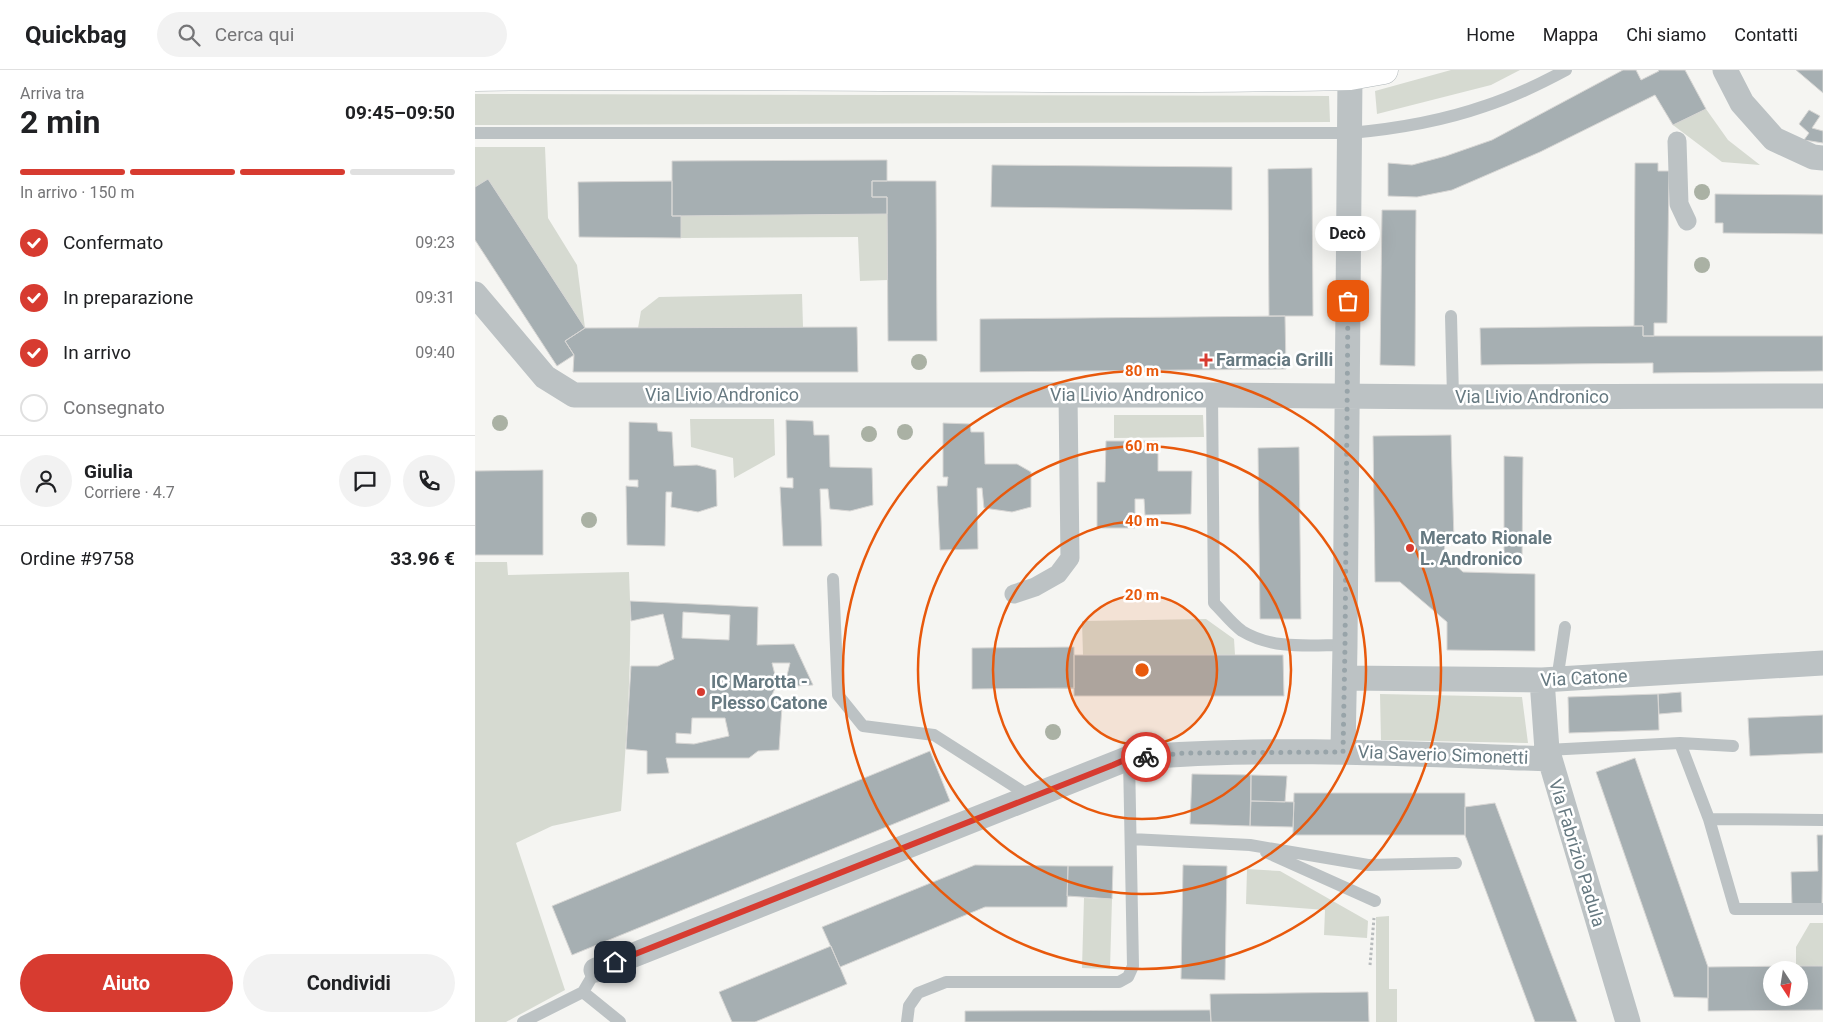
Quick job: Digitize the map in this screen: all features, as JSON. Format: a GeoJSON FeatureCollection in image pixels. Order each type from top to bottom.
{"type":"FeatureCollection","features":[{"type":"Feature","properties":{"kind":"main road"},"geometry":{"type":"LineString","coordinates":[[475,77],[616,73],[1120,79],[1350,73],[1384,70]]}},
{"type":"Feature","properties":{"kind":"street"},"geometry":{"type":"LineString","coordinates":[[1725,70],[1742,103],[1774,139],[1813,157],[1823,158]]}},
{"type":"Feature","properties":{"kind":"street"},"geometry":{"type":"LineString","coordinates":[[1343,752],[1350,73]]}},
{"type":"Feature","properties":{"kind":"street"},"geometry":{"type":"LineString","coordinates":[[1677,141],[1679,204],[1687,221]]}},
{"type":"Feature","properties":{"kind":"street","name":"Via Livio Andronico"},"geometry":{"type":"LineString","coordinates":[[475,294],[545,377],[575,395],[1823,396]]}},
{"type":"Feature","properties":{"kind":"street"},"geometry":{"type":"LineString","coordinates":[[1014,594],[1035,587],[1058,574],[1070,558],[1067,395]]}},
{"type":"Feature","properties":{"kind":"street","name":"Via Catone"},"geometry":{"type":"LineString","coordinates":[[1345,678],[1549,680],[1823,663]]}},
{"type":"Feature","properties":{"kind":"street","name":"Via Fabrizio Padula"},"geometry":{"type":"LineString","coordinates":[[1549,680],[1548,755],[1628,1022]]}},
{"type":"Feature","properties":{"kind":"street","name":"Via Saverio Simonetti"},"geometry":{"type":"LineString","coordinates":[[596,970],[1129,758],[1185,753],[1343,752],[1548,755]]}},
{"type":"Feature","properties":{"kind":"lane"},"geometry":{"type":"LineString","coordinates":[[475,133],[1350,133],[1392,129],[1485,106],[1538,85],[1566,70]]}},
{"type":"Feature","properties":{"kind":"lane"},"geometry":{"type":"LineString","coordinates":[[1451,316],[1453,397]]}},
{"type":"Feature","properties":{"kind":"lane"},"geometry":{"type":"LineString","coordinates":[[1212,395],[1214,603],[1240,630],[1261,641],[1285,645],[1345,645]]}},
{"type":"Feature","properties":{"kind":"lane"},"geometry":{"type":"LineString","coordinates":[[833,579],[838,695],[863,726],[934,735],[1031,797]]}},
{"type":"Feature","properties":{"kind":"lane"},"geometry":{"type":"LineString","coordinates":[[1549,680],[1565,627]]}},
{"type":"Feature","properties":{"kind":"lane"},"geometry":{"type":"LineString","coordinates":[[1548,755],[1680,743],[1733,746]]}},
{"type":"Feature","properties":{"kind":"lane"},"geometry":{"type":"LineString","coordinates":[[1680,743],[1709,819],[1735,909],[1823,908]]}},
{"type":"Feature","properties":{"kind":"lane"},"geometry":{"type":"LineString","coordinates":[[907,1022],[909,1006],[918,993],[946,982],[1119,982],[1128,978],[1133,966],[1129,758]]}},
{"type":"Feature","properties":{"kind":"lane"},"geometry":{"type":"LineString","coordinates":[[1709,819],[1823,820]]}},
{"type":"Feature","properties":{"kind":"lane"},"geometry":{"type":"LineString","coordinates":[[1131,839],[1250,845],[1368,864],[1456,863]]}},
{"type":"Feature","properties":{"kind":"lane"},"geometry":{"type":"LineString","coordinates":[[1250,845],[1375,901]]}},
{"type":"Feature","properties":{"kind":"lane"},"geometry":{"type":"LineString","coordinates":[[523,1022],[583,992],[596,970]]}},
{"type":"Feature","properties":{"kind":"lane"},"geometry":{"type":"LineString","coordinates":[[583,992],[620,1022]]}},
{"type":"Feature","properties":{"kind":"path"},"geometry":{"type":"LineString","coordinates":[[1370,965],[1375,901]]}},
{"type":"Feature","properties":{"kind":"shaded area"},"geometry":{"type":"Polygon","coordinates":[[[1451,70],[1520,70],[1491,85],[1377,114],[1375,91],[1451,70]]]}},
{"type":"Feature","properties":{"kind":"shaded area"},"geometry":{"type":"Polygon","coordinates":[[[475,94],[1329,96],[1330,122],[475,125],[475,94]]]}},
{"type":"Feature","properties":{"kind":"shaded area"},"geometry":{"type":"Polygon","coordinates":[[[1706,109],[1728,140],[1760,165],[1722,162],[1673,125],[1706,109]]]}},
{"type":"Feature","properties":{"kind":"shaded area"},"geometry":{"type":"Polygon","coordinates":[[[475,147],[545,147],[548,218],[577,265],[585,328],[488,179],[475,187],[475,147]]]}},
{"type":"Feature","properties":{"kind":"shaded area"},"geometry":{"type":"Polygon","coordinates":[[[887,214],[888,280],[860,281],[858,237],[681,238],[681,216],[887,214]]]}},
{"type":"Feature","properties":{"kind":"shaded area"},"geometry":{"type":"Polygon","coordinates":[[[802,294],[803,327],[638,328],[641,311],[659,297],[802,294]]]}},
{"type":"Feature","properties":{"kind":"shaded area"},"geometry":{"type":"Polygon","coordinates":[[[1114,415],[1203,415],[1204,437],[1114,438],[1114,415]]]}},
{"type":"Feature","properties":{"kind":"shaded area"},"geometry":{"type":"Polygon","coordinates":[[[690,419],[774,419],[775,455],[734,478],[733,458],[691,447],[690,419]]]}},
{"type":"Feature","properties":{"kind":"shaded area"},"geometry":{"type":"Polygon","coordinates":[[[475,562],[507,562],[508,575],[629,572],[630,662],[621,811],[552,826],[516,843],[565,990],[506,1022],[475,1022],[475,562]]]}},
{"type":"Feature","properties":{"kind":"shaded area"},"geometry":{"type":"Polygon","coordinates":[[[1206,619],[1234,639],[1235,655],[1083,655],[1082,621],[1206,619]]]}},
{"type":"Feature","properties":{"kind":"shaded area"},"geometry":{"type":"Polygon","coordinates":[[[1380,694],[1522,697],[1528,743],[1381,740],[1380,694]]]}},
{"type":"Feature","properties":{"kind":"shaded area"},"geometry":{"type":"Polygon","coordinates":[[[1247,869],[1280,871],[1368,921],[1367,938],[1324,935],[1325,910],[1246,904],[1247,869]]]}},
{"type":"Feature","properties":{"kind":"shaded area"},"geometry":{"type":"Polygon","coordinates":[[[1084,898],[1112,899],[1110,969],[1082,968],[1084,898]]]}},
{"type":"Feature","properties":{"kind":"shaded area"},"geometry":{"type":"Polygon","coordinates":[[[1389,916],[1389,989],[1397,989],[1397,1022],[1376,1022],[1376,917],[1389,916]]]}},
{"type":"Feature","properties":{"kind":"shaded area"},"geometry":{"type":"Polygon","coordinates":[[[1810,923],[1823,923],[1823,966],[1808,966],[1808,961],[1796,961],[1796,947],[1810,923]]]}},
{"type":"Feature","properties":{"kind":"building"},"geometry":{"type":"Polygon","coordinates":[[[1623,70],[1636,70],[1641,80],[1658,70],[1685,70],[1706,109],[1673,125],[1655,95],[1540,152],[1452,190],[1417,197],[1388,196],[1388,163],[1412,165],[1446,156],[1492,140],[1623,70]]]}},
{"type":"Feature","properties":{"kind":"building"},"geometry":{"type":"Polygon","coordinates":[[[1796,70],[1823,70],[1823,93],[1796,70]]]}},
{"type":"Feature","properties":{"kind":"building"},"geometry":{"type":"Polygon","coordinates":[[[1809,110],[1820,116],[1812,128],[1823,131],[1823,143],[1804,140],[1809,133],[1799,124],[1809,110]]]}},
{"type":"Feature","properties":{"kind":"building"},"geometry":{"type":"Polygon","coordinates":[[[887,160],[887,181],[872,181],[872,197],[887,197],[887,214],[672,216],[672,161],[887,160]]]}},
{"type":"Feature","properties":{"kind":"building"},"geometry":{"type":"Polygon","coordinates":[[[1635,163],[1658,163],[1658,171],[1669,171],[1667,323],[1654,323],[1654,336],[1643,336],[1643,326],[1634,326],[1635,163]]]}},
{"type":"Feature","properties":{"kind":"building"},"geometry":{"type":"Polygon","coordinates":[[[992,165],[1232,167],[1232,210],[991,207],[992,165]]]}},
{"type":"Feature","properties":{"kind":"building"},"geometry":{"type":"Polygon","coordinates":[[[1312,168],[1313,316],[1269,316],[1268,169],[1312,168]]]}},
{"type":"Feature","properties":{"kind":"building"},"geometry":{"type":"Polygon","coordinates":[[[488,179],[585,328],[565,341],[574,355],[557,366],[475,240],[475,187],[488,179]]]}},
{"type":"Feature","properties":{"kind":"building"},"geometry":{"type":"Polygon","coordinates":[[[672,181],[672,216],[681,216],[681,238],[579,237],[578,182],[672,181]]]}},
{"type":"Feature","properties":{"kind":"building"},"geometry":{"type":"Polygon","coordinates":[[[872,181],[936,181],[937,341],[888,341],[887,197],[872,197],[872,181]]]}},
{"type":"Feature","properties":{"kind":"building"},"geometry":{"type":"Polygon","coordinates":[[[1715,194],[1823,195],[1823,234],[1723,233],[1723,223],[1715,223],[1715,194]]]}},
{"type":"Feature","properties":{"kind":"building"},"geometry":{"type":"Polygon","coordinates":[[[1382,210],[1416,210],[1415,366],[1380,365],[1382,210]]]}},
{"type":"Feature","properties":{"kind":"building"},"geometry":{"type":"Polygon","coordinates":[[[1285,316],[1286,369],[980,372],[980,319],[1285,316]]]}},
{"type":"Feature","properties":{"kind":"building"},"geometry":{"type":"Polygon","coordinates":[[[1643,326],[1643,336],[1823,336],[1823,371],[1653,373],[1653,363],[1481,365],[1480,328],[1643,326]]]}},
{"type":"Feature","properties":{"kind":"building"},"geometry":{"type":"Polygon","coordinates":[[[857,327],[858,372],[573,372],[574,355],[565,341],[585,328],[857,327]]]}},
{"type":"Feature","properties":{"kind":"building"},"geometry":{"type":"Polygon","coordinates":[[[786,420],[813,421],[814,435],[829,435],[830,467],[872,468],[873,505],[850,511],[830,509],[828,489],[820,489],[822,546],[783,546],[780,487],[793,488],[793,478],[787,478],[786,420]]]}},
{"type":"Feature","properties":{"kind":"building"},"geometry":{"type":"Polygon","coordinates":[[[629,422],[657,423],[658,431],[672,432],[674,466],[697,465],[716,470],[717,506],[698,512],[671,507],[672,492],[666,492],[665,546],[627,545],[626,486],[638,487],[638,480],[629,480],[629,422]]]}},
{"type":"Feature","properties":{"kind":"building"},"geometry":{"type":"Polygon","coordinates":[[[943,423],[970,424],[971,432],[984,432],[985,464],[1017,464],[1031,472],[1031,507],[1012,512],[984,508],[982,488],[977,488],[978,549],[940,550],[937,486],[947,486],[948,477],[943,477],[943,423]]]}},
{"type":"Feature","properties":{"kind":"building","name":"Mercato Rionale L. Andronico"},"geometry":{"type":"Polygon","coordinates":[[[1451,435],[1454,541],[1444,540],[1445,556],[1463,572],[1535,574],[1535,651],[1447,650],[1447,622],[1400,582],[1375,582],[1373,436],[1451,435]]]}},
{"type":"Feature","properties":{"kind":"building"},"geometry":{"type":"Polygon","coordinates":[[[1106,441],[1158,441],[1158,471],[1192,471],[1191,514],[1145,515],[1144,499],[1135,499],[1135,528],[1097,528],[1097,482],[1105,482],[1106,441]]]}},
{"type":"Feature","properties":{"kind":"building"},"geometry":{"type":"Polygon","coordinates":[[[1299,447],[1301,619],[1260,619],[1258,448],[1299,447]]]}},
{"type":"Feature","properties":{"kind":"building"},"geometry":{"type":"Polygon","coordinates":[[[1504,456],[1523,457],[1522,564],[1504,563],[1504,456]]]}},
{"type":"Feature","properties":{"kind":"building"},"geometry":{"type":"Polygon","coordinates":[[[543,470],[543,555],[475,555],[475,471],[543,470]]]}},
{"type":"Feature","properties":{"kind":"building","name":"IC Marotta - Plesso Catone"},"geometry":{"type":"Polygon","coordinates":[[[630,601],[758,607],[757,645],[794,644],[813,685],[777,684],[771,697],[782,706],[779,750],[758,751],[749,758],[666,758],[669,773],[647,774],[647,751],[626,749],[631,666],[658,666],[674,659],[663,614],[631,621],[630,601]],[[683,612],[682,638],[729,640],[730,615],[683,612]],[[772,663],[776,679],[786,680],[790,663],[772,663]],[[692,718],[691,734],[676,733],[676,743],[694,744],[729,736],[725,718],[692,718]]]}},
{"type":"Feature","properties":{"kind":"building"},"geometry":{"type":"Polygon","coordinates":[[[1074,647],[1074,688],[972,689],[972,648],[1074,647]]]}},
{"type":"Feature","properties":{"kind":"building"},"geometry":{"type":"Polygon","coordinates":[[[1074,655],[1283,655],[1284,696],[1074,696],[1074,655]]]}},
{"type":"Feature","properties":{"kind":"building"},"geometry":{"type":"Polygon","coordinates":[[[1681,692],[1682,712],[1659,714],[1658,694],[1681,692]]]}},
{"type":"Feature","properties":{"kind":"building"},"geometry":{"type":"Polygon","coordinates":[[[1658,694],[1659,730],[1569,733],[1568,697],[1658,694]]]}},
{"type":"Feature","properties":{"kind":"building"},"geometry":{"type":"Polygon","coordinates":[[[1823,715],[1823,753],[1750,756],[1748,718],[1823,715]]]}},
{"type":"Feature","properties":{"kind":"building"},"geometry":{"type":"Polygon","coordinates":[[[930,751],[950,801],[572,955],[552,906],[930,751]]]}},
{"type":"Feature","properties":{"kind":"building"},"geometry":{"type":"Polygon","coordinates":[[[1635,758],[1708,967],[1708,998],[1674,997],[1596,772],[1635,758]]]}},
{"type":"Feature","properties":{"kind":"building"},"geometry":{"type":"Polygon","coordinates":[[[1192,774],[1251,775],[1250,826],[1190,824],[1192,774]]]}},
{"type":"Feature","properties":{"kind":"building"},"geometry":{"type":"Polygon","coordinates":[[[1251,775],[1287,776],[1285,802],[1251,801],[1251,775]]]}},
{"type":"Feature","properties":{"kind":"building"},"geometry":{"type":"Polygon","coordinates":[[[1294,793],[1465,793],[1465,835],[1293,835],[1294,793]]]}},
{"type":"Feature","properties":{"kind":"building"},"geometry":{"type":"Polygon","coordinates":[[[1251,801],[1294,802],[1293,827],[1250,826],[1251,801]]]}},
{"type":"Feature","properties":{"kind":"building"},"geometry":{"type":"Polygon","coordinates":[[[1495,803],[1577,1022],[1535,1022],[1465,835],[1465,807],[1495,803]]]}},
{"type":"Feature","properties":{"kind":"building"},"geometry":{"type":"Polygon","coordinates":[[[1817,835],[1823,835],[1822,904],[1792,905],[1791,872],[1818,871],[1817,835]]]}},
{"type":"Feature","properties":{"kind":"building"},"geometry":{"type":"Polygon","coordinates":[[[975,865],[1068,866],[1067,907],[985,907],[840,967],[822,927],[975,865]]]}},
{"type":"Feature","properties":{"kind":"building"},"geometry":{"type":"Polygon","coordinates":[[[1183,865],[1227,866],[1225,980],[1181,979],[1183,865]]]}},
{"type":"Feature","properties":{"kind":"building"},"geometry":{"type":"Polygon","coordinates":[[[1068,866],[1113,866],[1112,899],[1067,896],[1068,866]]]}},
{"type":"Feature","properties":{"kind":"building"},"geometry":{"type":"Polygon","coordinates":[[[831,946],[847,984],[755,1022],[732,1022],[719,992],[831,946]]]}},
{"type":"Feature","properties":{"kind":"building"},"geometry":{"type":"Polygon","coordinates":[[[1808,966],[1823,966],[1823,1010],[1708,1011],[1708,967],[1763,967],[1763,1006],[1808,1006],[1808,966]]]}},
{"type":"Feature","properties":{"kind":"building"},"geometry":{"type":"Polygon","coordinates":[[[1368,992],[1369,1022],[1211,1022],[1210,994],[1368,992]]]}},
{"type":"Feature","properties":{"kind":"building"},"geometry":{"type":"Polygon","coordinates":[[[1210,1010],[1211,1022],[965,1022],[965,1011],[1210,1010]]]}},
{"type":"Feature","properties":{"kind":"way so far"},"geometry":{"type":"LineString","coordinates":[[1146,757],[1185,753],[1343,752],[1348,301]]}},
{"type":"Feature","properties":{"kind":"place","name":"Decò"},"geometry":{"type":"Point","coordinates":[1348,301]}},
{"type":"Feature","properties":{"kind":"place","name":"Farmacia Grilli"},"geometry":{"type":"Point","coordinates":[1206,360]}},
{"type":"Feature","properties":{"kind":"place","name":"Mercato Rionale L. Andronico"},"geometry":{"type":"Point","coordinates":[1410,548]}},
{"type":"Feature","properties":{"kind":"place","name":"IC Marotta - Plesso Catone"},"geometry":{"type":"Point","coordinates":[701,692]}},
{"type":"Feature","properties":{"kind":"route"},"geometry":{"type":"LineString","coordinates":[[615,962],[1129,758],[1146,757]]}}]}
